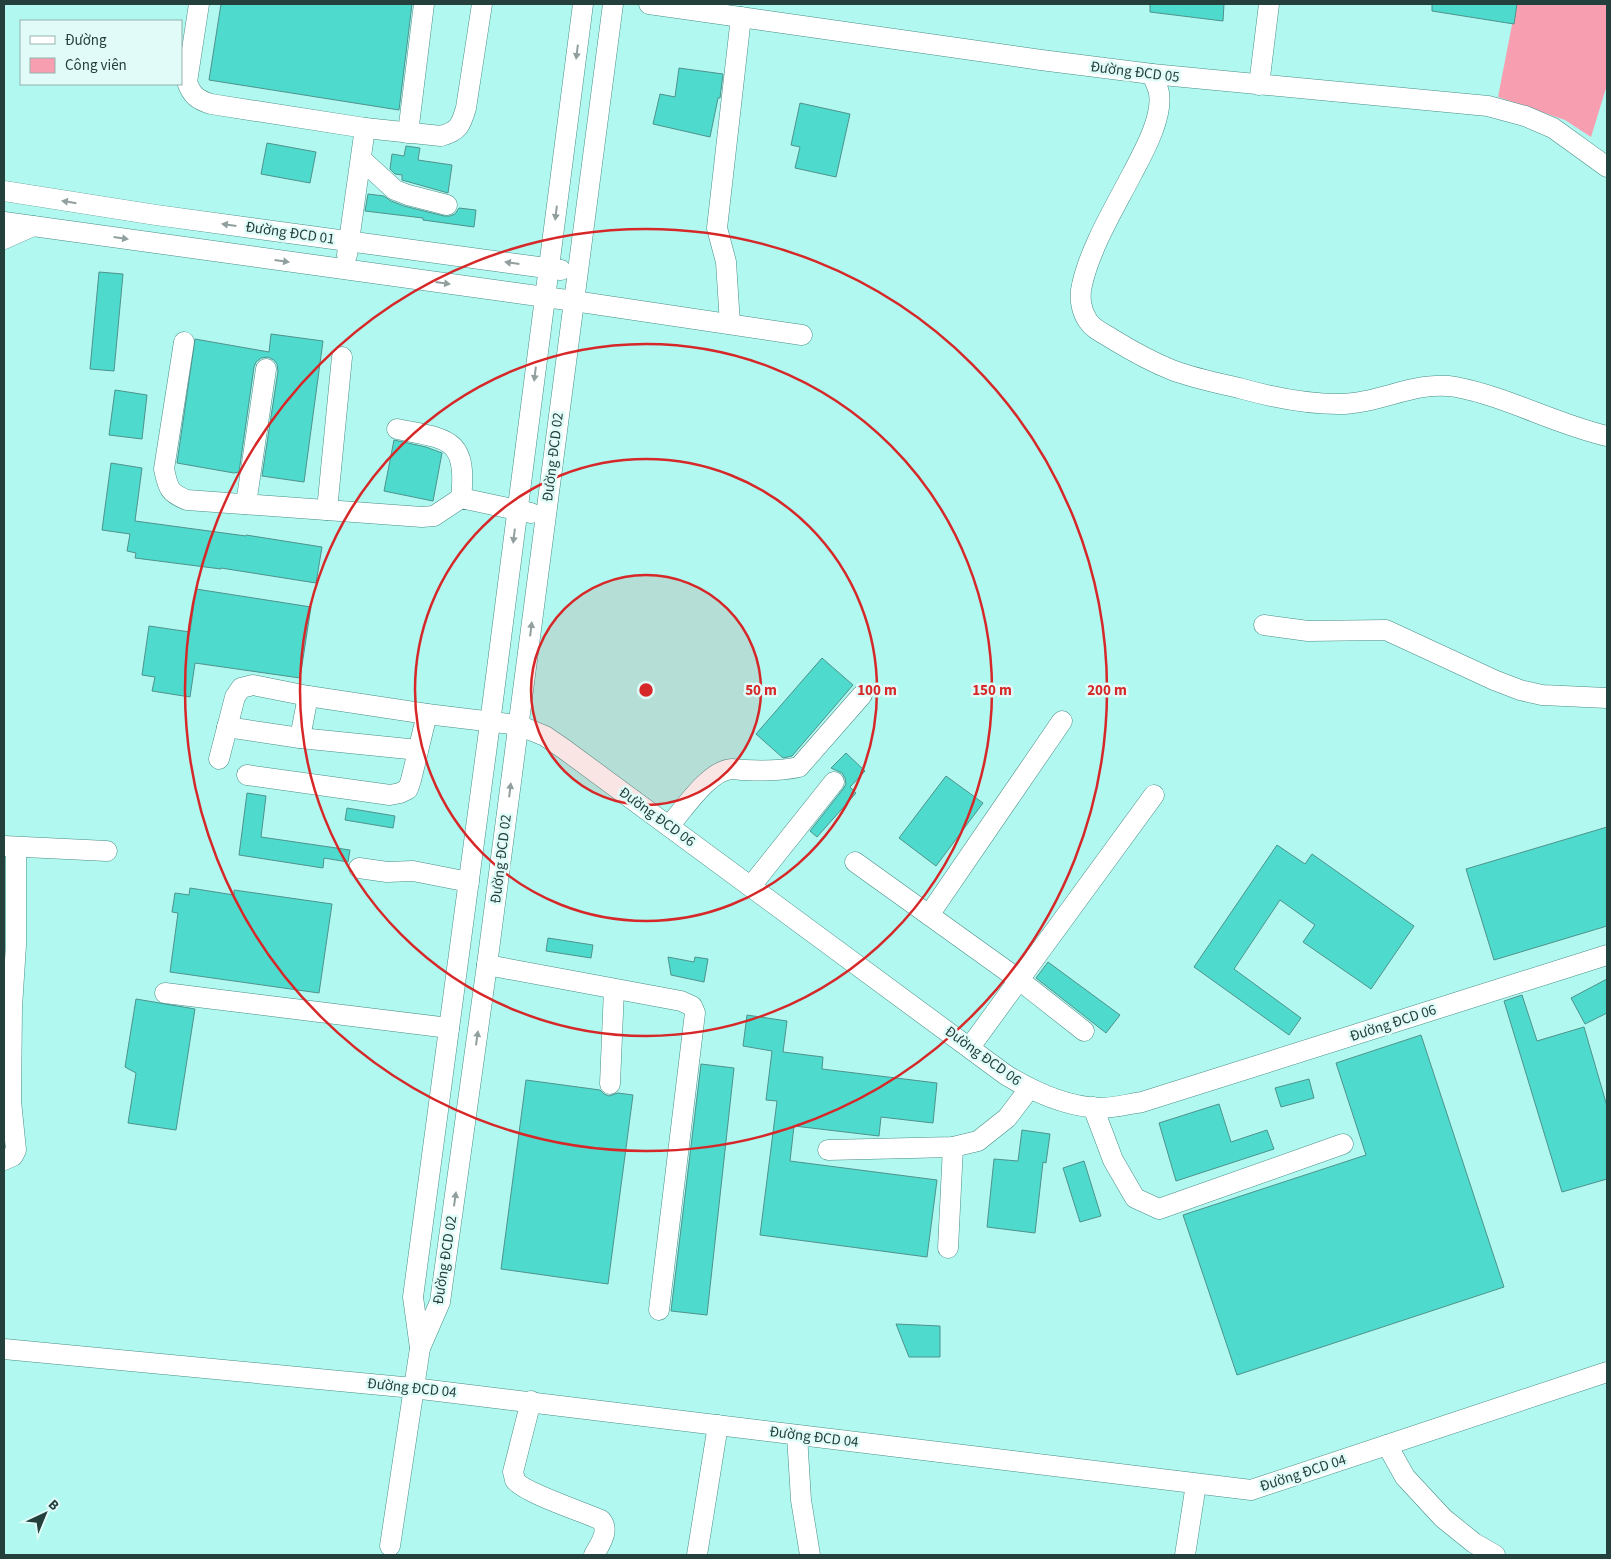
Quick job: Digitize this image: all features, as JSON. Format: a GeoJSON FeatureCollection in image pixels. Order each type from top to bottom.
{"type":"FeatureCollection","features":[{"type":"Feature","properties":{"kind":"street"},"geometry":{"type":"LineString","coordinates":[[199,4],[187,82],[190,92],[199,100],[211,104],[365,128],[441,136],[453,133],[462,123],[482,4]]}},
{"type":"Feature","properties":{"kind":"street"},"geometry":{"type":"LineString","coordinates":[[408,133],[424,4]]}},
{"type":"Feature","properties":{"kind":"street","name":"Đường ĐCD 02"},"geometry":{"type":"LineString","coordinates":[[420,1348],[413,1297],[518,511],[583,4]]}},
{"type":"Feature","properties":{"kind":"street","name":"Đường ĐCD 02"},"geometry":{"type":"LineString","coordinates":[[420,1348],[440,1302],[487,965],[613,4]]}},
{"type":"Feature","properties":{"kind":"street","name":"Đường ĐCD 05"},"geometry":{"type":"LineString","coordinates":[[650,4],[708,8],[741,17],[1152,74],[1488,106],[1525,116],[1553,128],[1606,164]]}},
{"type":"Feature","properties":{"kind":"street"},"geometry":{"type":"LineString","coordinates":[[1259,85],[1269,4]]}},
{"type":"Feature","properties":{"kind":"street"},"geometry":{"type":"LineString","coordinates":[[730,324],[726,262],[717,228],[741,17]]}},
{"type":"Feature","properties":{"kind":"street"},"geometry":{"type":"LineString","coordinates":[[1152,74],[1159,94],[1153,128],[1146,147],[1101,234],[1081,287],[1082,309],[1094,328],[1120,344],[1173,370],[1263,394],[1301,401],[1339,404],[1370,400],[1415,388],[1454,387],[1497,398],[1572,427],[1607,436]]}},
{"type":"Feature","properties":{"kind":"street"},"geometry":{"type":"LineString","coordinates":[[345,269],[365,128]]}},
{"type":"Feature","properties":{"kind":"street"},"geometry":{"type":"LineString","coordinates":[[361,159],[395,190],[447,205]]}},
{"type":"Feature","properties":{"kind":"street"},"geometry":{"type":"LineString","coordinates":[[4,182],[13,193]]}},
{"type":"Feature","properties":{"kind":"street","name":"Đường ĐCD 01"},"geometry":{"type":"LineString","coordinates":[[13,193],[156,215],[577,272]]}},
{"type":"Feature","properties":{"kind":"street","name":"Đường ĐCD 01"},"geometry":{"type":"LineString","coordinates":[[4,222],[574,301],[802,336]]}},
{"type":"Feature","properties":{"kind":"street"},"geometry":{"type":"LineString","coordinates":[[4,239],[33,226]]}},
{"type":"Feature","properties":{"kind":"street"},"geometry":{"type":"LineString","coordinates":[[184,342],[164,469],[167,484],[173,494],[187,500],[422,517],[434,516],[461,498],[518,511],[546,514]]}},
{"type":"Feature","properties":{"kind":"street"},"geometry":{"type":"LineString","coordinates":[[328,510],[342,356]]}},
{"type":"Feature","properties":{"kind":"street"},"geometry":{"type":"LineString","coordinates":[[246,504],[266,369]]}},
{"type":"Feature","properties":{"kind":"street"},"geometry":{"type":"LineString","coordinates":[[397,429],[441,438],[451,443],[457,450],[461,460],[463,479],[461,498]]}},
{"type":"Feature","properties":{"kind":"street"},"geometry":{"type":"LineString","coordinates":[[1264,625],[1308,631],[1386,630],[1520,690],[1542,696],[1607,698]]}},
{"type":"Feature","properties":{"kind":"street","name":"Đường ĐCD 06"},"geometry":{"type":"LineString","coordinates":[[227,727],[235,697],[241,688],[252,685],[308,696],[427,714],[518,725],[545,736],[1006,1075],[1029,1089],[1080,1106],[1100,1108],[1142,1102],[1607,955]]}},
{"type":"Feature","properties":{"kind":"street"},"geometry":{"type":"LineString","coordinates":[[669,826],[710,779],[721,772],[731,769],[788,769],[798,767],[862,695]]}},
{"type":"Feature","properties":{"kind":"street"},"geometry":{"type":"LineString","coordinates":[[300,738],[308,696]]}},
{"type":"Feature","properties":{"kind":"street"},"geometry":{"type":"LineString","coordinates":[[247,775],[400,794],[408,789],[427,714]]}},
{"type":"Feature","properties":{"kind":"street"},"geometry":{"type":"LineString","coordinates":[[928,915],[1062,721]]}},
{"type":"Feature","properties":{"kind":"street"},"geometry":{"type":"LineString","coordinates":[[219,760],[227,727],[300,738],[418,750]]}},
{"type":"Feature","properties":{"kind":"street"},"geometry":{"type":"LineString","coordinates":[[751,886],[834,782]]}},
{"type":"Feature","properties":{"kind":"street"},"geometry":{"type":"LineString","coordinates":[[970,1047],[1154,795]]}},
{"type":"Feature","properties":{"kind":"street"},"geometry":{"type":"LineString","coordinates":[[4,1160],[13,1156],[16,1150],[10,1101],[12,1085],[12,1007],[16,946],[10,847],[107,851]]}},
{"type":"Feature","properties":{"kind":"street"},"geometry":{"type":"LineString","coordinates":[[855,862],[1018,979],[1084,1031]]}},
{"type":"Feature","properties":{"kind":"street"},"geometry":{"type":"LineString","coordinates":[[359,868],[387,872],[413,871],[469,882]]}},
{"type":"Feature","properties":{"kind":"street"},"geometry":{"type":"LineString","coordinates":[[487,965],[681,1001],[692,1006],[695,1013],[659,1310]]}},
{"type":"Feature","properties":{"kind":"street"},"geometry":{"type":"LineString","coordinates":[[610,1084],[614,989]]}},
{"type":"Feature","properties":{"kind":"street"},"geometry":{"type":"LineString","coordinates":[[165,992],[449,1028]]}},
{"type":"Feature","properties":{"kind":"street"},"geometry":{"type":"LineString","coordinates":[[828,1150],[952,1147],[978,1141],[1007,1118],[1029,1089]]}},
{"type":"Feature","properties":{"kind":"street"},"geometry":{"type":"LineString","coordinates":[[1093,1107],[1113,1160],[1135,1198],[1159,1209],[1343,1144]]}},
{"type":"Feature","properties":{"kind":"street"},"geometry":{"type":"LineString","coordinates":[[948,1248],[952,1147]]}},
{"type":"Feature","properties":{"kind":"street"},"geometry":{"type":"LineString","coordinates":[[390,1546],[420,1348]]}},
{"type":"Feature","properties":{"kind":"street","name":"Đường ĐCD 04"},"geometry":{"type":"LineString","coordinates":[[4,1349],[413,1388],[1251,1490],[1607,1372]]}},
{"type":"Feature","properties":{"kind":"street"},"geometry":{"type":"LineString","coordinates":[[532,1402],[513,1472],[515,1480],[521,1486],[601,1520],[605,1525],[605,1533],[594,1555]]}},
{"type":"Feature","properties":{"kind":"street"},"geometry":{"type":"LineString","coordinates":[[697,1555],[718,1425]]}},
{"type":"Feature","properties":{"kind":"street"},"geometry":{"type":"LineString","coordinates":[[797,1435],[801,1500],[810,1555]]}},
{"type":"Feature","properties":{"kind":"street"},"geometry":{"type":"LineString","coordinates":[[1387,1445],[1405,1477],[1443,1518],[1474,1543],[1495,1555]]}},
{"type":"Feature","properties":{"kind":"street"},"geometry":{"type":"LineString","coordinates":[[1185,1555],[1196,1484]]}},
{"type":"Feature","properties":{"kind":"green space"},"geometry":{"type":"Polygon","coordinates":[[[1516,4],[1607,4],[1607,85],[1591,137],[1565,120],[1498,97],[1516,4]]]}},
{"type":"Feature","properties":{"kind":"building"},"geometry":{"type":"Polygon","coordinates":[[[221,4],[412,4],[399,110],[209,80],[221,4]]]}},
{"type":"Feature","properties":{"kind":"building"},"geometry":{"type":"Polygon","coordinates":[[[1150,4],[1224,4],[1223,21],[1150,12],[1150,4]]]}},
{"type":"Feature","properties":{"kind":"building"},"geometry":{"type":"Polygon","coordinates":[[[1432,4],[1517,4],[1514,24],[1432,11],[1432,4]]]}},
{"type":"Feature","properties":{"kind":"building"},"geometry":{"type":"Polygon","coordinates":[[[679,68],[723,74],[720,98],[718,98],[710,137],[653,124],[660,94],[675,97],[679,68]]]}},
{"type":"Feature","properties":{"kind":"building"},"geometry":{"type":"Polygon","coordinates":[[[800,103],[850,114],[836,177],[795,168],[800,147],[791,145],[800,103]]]}},
{"type":"Feature","properties":{"kind":"building"},"geometry":{"type":"Polygon","coordinates":[[[267,143],[316,152],[310,183],[261,174],[267,143]]]}},
{"type":"Feature","properties":{"kind":"building"},"geometry":{"type":"Polygon","coordinates":[[[406,146],[420,148],[418,160],[452,165],[448,193],[402,180],[402,175],[395,174],[390,169],[392,154],[404,156],[406,146]]]}},
{"type":"Feature","properties":{"kind":"building"},"geometry":{"type":"Polygon","coordinates":[[[368,194],[384,196],[404,206],[444,216],[455,214],[459,208],[476,210],[474,227],[365,211],[368,194]]]}},
{"type":"Feature","properties":{"kind":"building"},"geometry":{"type":"Polygon","coordinates":[[[99,272],[123,274],[114,371],[90,369],[99,272]]]}},
{"type":"Feature","properties":{"kind":"building"},"geometry":{"type":"Polygon","coordinates":[[[271,334],[323,341],[304,482],[262,476],[278,371],[277,364],[268,357],[261,358],[254,367],[239,472],[234,473],[177,463],[195,339],[269,352],[271,334]]]}},
{"type":"Feature","properties":{"kind":"building"},"geometry":{"type":"Polygon","coordinates":[[[115,390],[147,395],[142,439],[109,435],[115,390]]]}},
{"type":"Feature","properties":{"kind":"building"},"geometry":{"type":"Polygon","coordinates":[[[394,440],[426,447],[442,453],[433,501],[384,491],[394,440]]]}},
{"type":"Feature","properties":{"kind":"building"},"geometry":{"type":"Polygon","coordinates":[[[111,463],[142,468],[135,521],[322,547],[316,583],[221,568],[135,558],[136,553],[127,551],[130,534],[102,530],[111,463]]]}},
{"type":"Feature","properties":{"kind":"building"},"geometry":{"type":"Polygon","coordinates":[[[196,589],[311,607],[300,678],[195,663],[190,697],[152,691],[155,677],[142,675],[149,626],[190,632],[196,589]]]}},
{"type":"Feature","properties":{"kind":"building"},"geometry":{"type":"Polygon","coordinates":[[[822,658],[853,685],[792,756],[783,758],[756,734],[822,658]]]}},
{"type":"Feature","properties":{"kind":"building"},"geometry":{"type":"Polygon","coordinates":[[[846,753],[865,771],[850,787],[856,793],[817,837],[810,831],[846,784],[842,773],[831,768],[846,753]]]}},
{"type":"Feature","properties":{"kind":"building"},"geometry":{"type":"Polygon","coordinates":[[[946,776],[983,803],[936,866],[899,838],[946,776]]]}},
{"type":"Feature","properties":{"kind":"building"},"geometry":{"type":"Polygon","coordinates":[[[247,793],[266,796],[261,837],[350,850],[348,862],[324,858],[323,868],[239,855],[247,793]]]}},
{"type":"Feature","properties":{"kind":"building"},"geometry":{"type":"Polygon","coordinates":[[[347,808],[395,816],[393,828],[345,820],[347,808]]]}},
{"type":"Feature","properties":{"kind":"building"},"geometry":{"type":"Polygon","coordinates":[[[1607,827],[1607,926],[1494,960],[1466,869],[1607,827]]]}},
{"type":"Feature","properties":{"kind":"building"},"geometry":{"type":"Polygon","coordinates":[[[1277,845],[1305,864],[1312,854],[1414,926],[1371,989],[1303,942],[1315,925],[1280,900],[1234,969],[1301,1018],[1289,1035],[1194,967],[1277,845]]]}},
{"type":"Feature","properties":{"kind":"building"},"geometry":{"type":"Polygon","coordinates":[[[190,888],[234,895],[234,890],[332,904],[319,993],[170,972],[178,913],[172,912],[175,893],[189,895],[190,888]]]}},
{"type":"Feature","properties":{"kind":"building"},"geometry":{"type":"Polygon","coordinates":[[[548,938],[593,945],[591,958],[546,951],[548,938]]]}},
{"type":"Feature","properties":{"kind":"building"},"geometry":{"type":"Polygon","coordinates":[[[668,957],[694,962],[695,957],[708,959],[704,982],[671,975],[668,957]]]}},
{"type":"Feature","properties":{"kind":"building"},"geometry":{"type":"Polygon","coordinates":[[[1048,962],[1120,1015],[1106,1033],[1036,978],[1048,962]]]}},
{"type":"Feature","properties":{"kind":"building"},"geometry":{"type":"Polygon","coordinates":[[[1607,979],[1607,1013],[1585,1024],[1571,998],[1607,979]]]}},
{"type":"Feature","properties":{"kind":"building"},"geometry":{"type":"Polygon","coordinates":[[[1522,995],[1537,1041],[1584,1027],[1607,1106],[1607,1179],[1562,1192],[1504,1001],[1522,995]]]}},
{"type":"Feature","properties":{"kind":"building"},"geometry":{"type":"Polygon","coordinates":[[[136,999],[195,1009],[176,1130],[128,1123],[136,1073],[125,1067],[136,999]]]}},
{"type":"Feature","properties":{"kind":"building"},"geometry":{"type":"Polygon","coordinates":[[[747,1015],[787,1021],[783,1052],[823,1057],[822,1069],[937,1083],[933,1123],[881,1117],[879,1136],[794,1126],[790,1161],[937,1180],[927,1257],[760,1235],[777,1101],[766,1100],[772,1051],[743,1046],[747,1015]]]}},
{"type":"Feature","properties":{"kind":"building"},"geometry":{"type":"Polygon","coordinates":[[[1421,1035],[1504,1287],[1237,1375],[1183,1215],[1366,1155],[1336,1063],[1421,1035]]]}},
{"type":"Feature","properties":{"kind":"building"},"geometry":{"type":"Polygon","coordinates":[[[701,1064],[734,1068],[707,1315],[671,1311],[701,1064]]]}},
{"type":"Feature","properties":{"kind":"building"},"geometry":{"type":"Polygon","coordinates":[[[1309,1079],[1314,1098],[1281,1107],[1275,1088],[1309,1079]]]}},
{"type":"Feature","properties":{"kind":"building"},"geometry":{"type":"Polygon","coordinates":[[[526,1080],[600,1090],[609,1096],[618,1093],[633,1095],[608,1284],[501,1269],[526,1080]]]}},
{"type":"Feature","properties":{"kind":"building"},"geometry":{"type":"Polygon","coordinates":[[[1219,1104],[1231,1142],[1267,1130],[1274,1149],[1176,1181],[1159,1123],[1219,1104]]]}},
{"type":"Feature","properties":{"kind":"building"},"geometry":{"type":"Polygon","coordinates":[[[1022,1130],[1050,1134],[1046,1163],[1043,1162],[1035,1233],[987,1227],[994,1159],[1018,1161],[1022,1130]]]}},
{"type":"Feature","properties":{"kind":"building"},"geometry":{"type":"Polygon","coordinates":[[[1084,1161],[1101,1216],[1080,1222],[1063,1168],[1084,1161]]]}},
{"type":"Feature","properties":{"kind":"building"},"geometry":{"type":"Polygon","coordinates":[[[896,1324],[940,1326],[940,1357],[909,1357],[896,1324]]]}}]}
